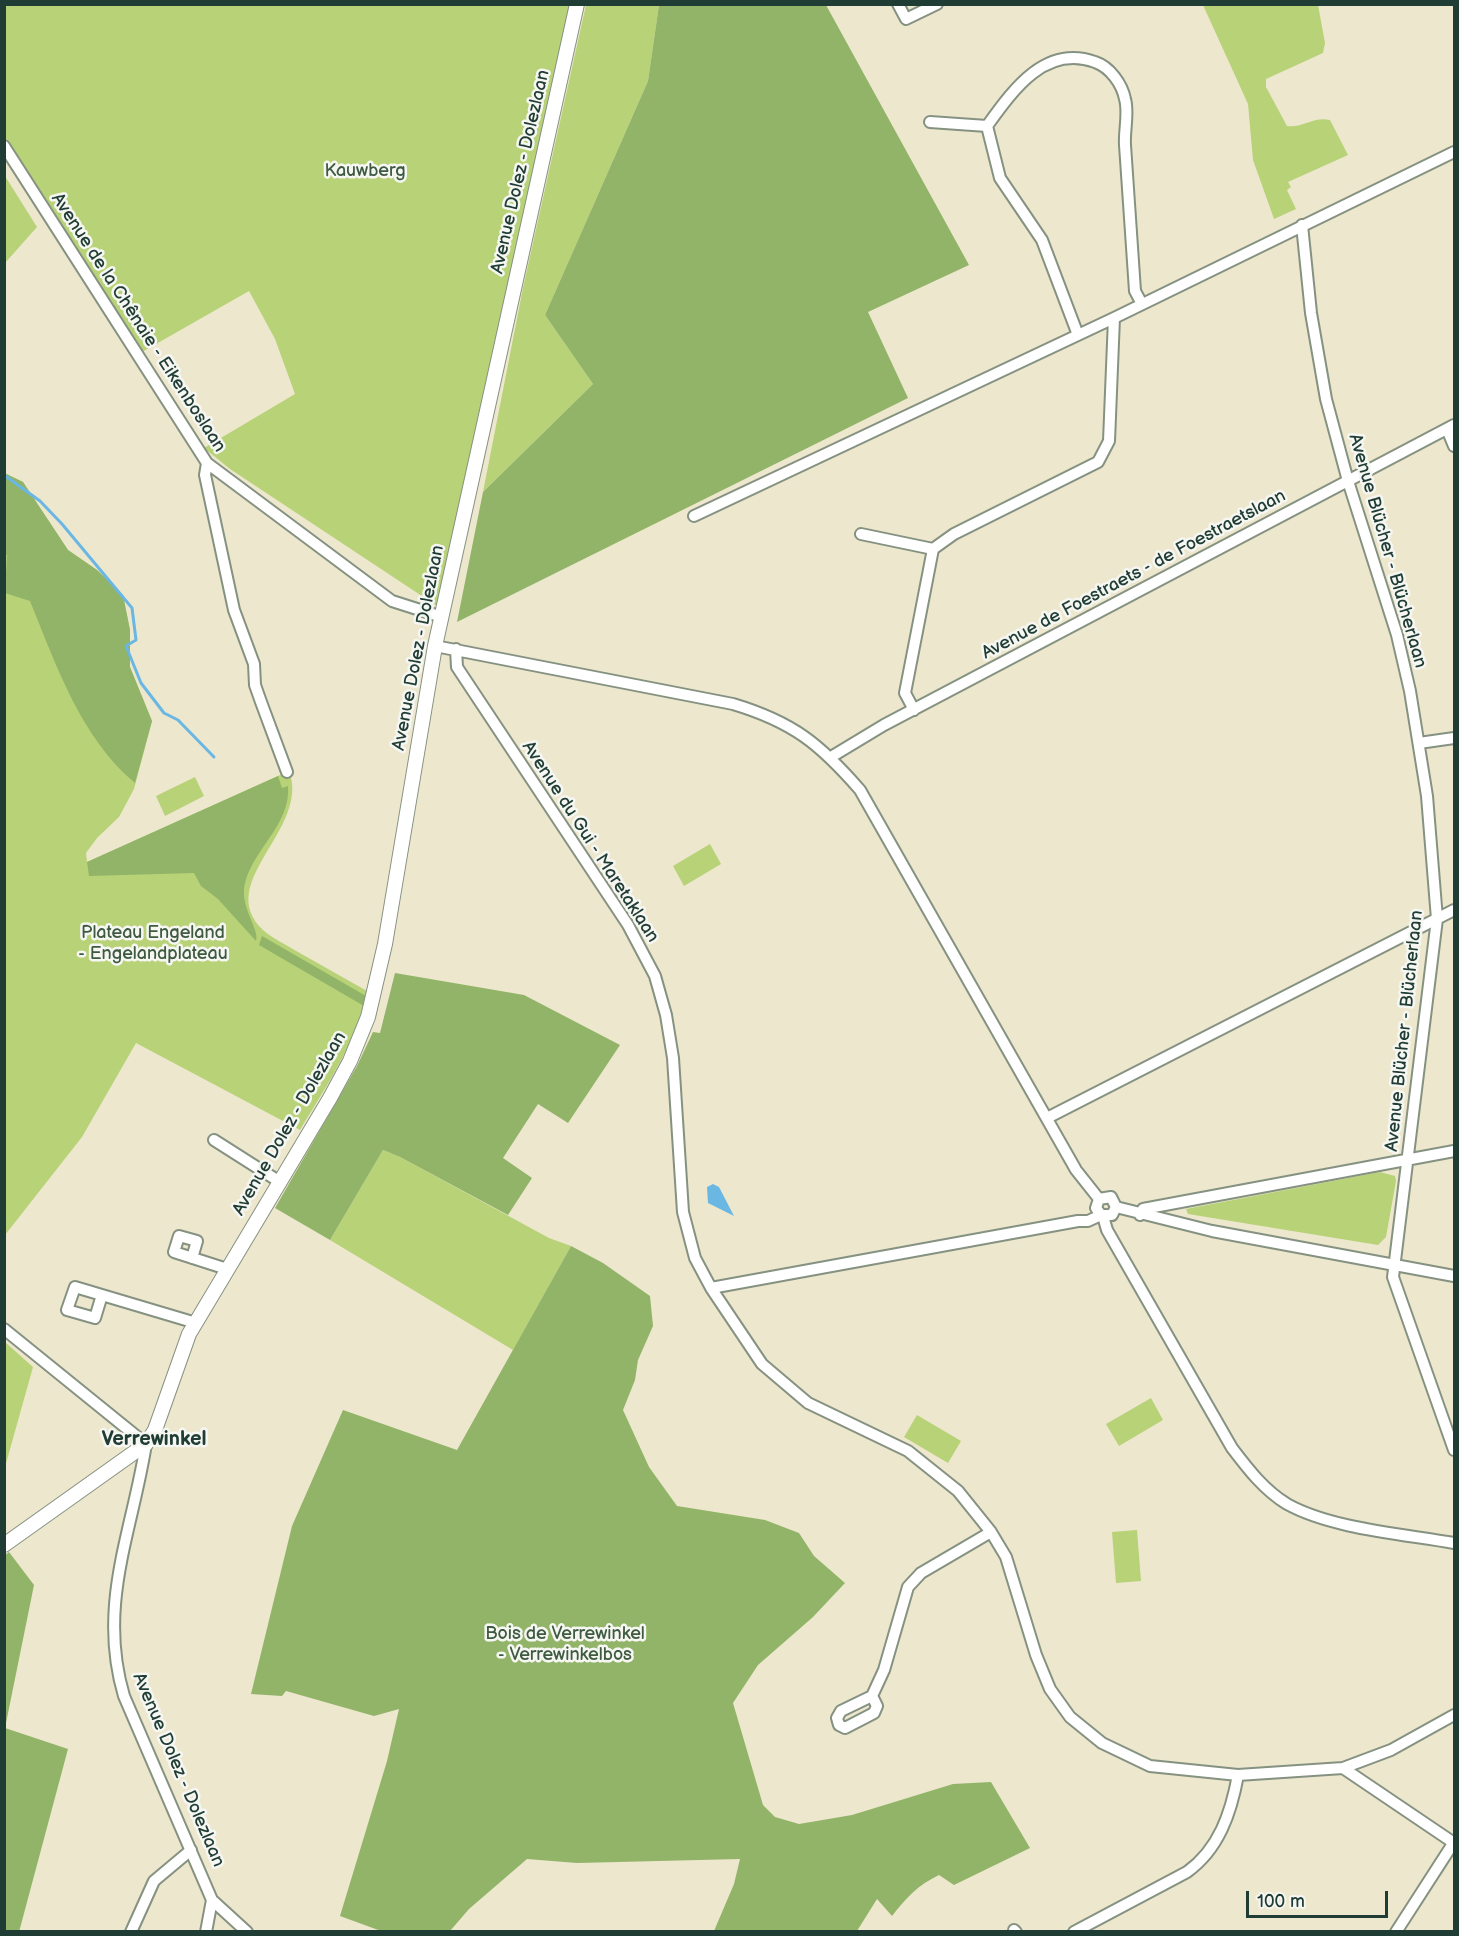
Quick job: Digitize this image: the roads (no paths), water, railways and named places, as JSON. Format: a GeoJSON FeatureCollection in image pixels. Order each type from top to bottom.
{"type":"FeatureCollection","features":[{"type":"Feature","properties":{"kind":"street","name":"Avenue Dolez - Dolezlaan"},"geometry":{"type":"LineString","coordinates":[[247,1932],[212,1900],[124,1696],[113,1653],[113,1609],[121,1555],[146,1444],[155,1430],[183,1351],[227,1269],[345,1071],[368,1017],[385,944],[435,646],[577,4]]}},
{"type":"Feature","properties":{"kind":"street"},"geometry":{"type":"LineString","coordinates":[[898,4],[906,20],[937,4]]}},
{"type":"Feature","properties":{"kind":"street"},"geometry":{"type":"LineString","coordinates":[[1078,335],[1042,240],[1000,178],[987,126],[1013,89],[1049,62],[1078,56],[1104,65],[1120,84],[1126,101],[1124,142],[1135,291],[1142,304]]}},
{"type":"Feature","properties":{"kind":"street"},"geometry":{"type":"LineString","coordinates":[[930,122],[987,126]]}},
{"type":"Feature","properties":{"kind":"street","name":"Avenue de la Chênaie - Eikenboslaan"},"geometry":{"type":"LineString","coordinates":[[4,146],[207,463],[392,601],[442,617]]}},
{"type":"Feature","properties":{"kind":"street"},"geometry":{"type":"LineString","coordinates":[[694,516],[1114,318],[1455,152]]}},
{"type":"Feature","properties":{"kind":"street","name":"Avenue Blücher - Blücherlaan"},"geometry":{"type":"LineString","coordinates":[[1302,225],[1318,360],[1348,481],[1397,635],[1419,743],[1433,850],[1437,919],[1393,1277],[1455,1450]]}},
{"type":"Feature","properties":{"kind":"street"},"geometry":{"type":"LineString","coordinates":[[914,710],[905,693],[933,549],[954,534],[1098,462],[1108,441],[1114,318]]}},
{"type":"Feature","properties":{"kind":"street"},"geometry":{"type":"LineString","coordinates":[[1451,427],[1455,446]]}},
{"type":"Feature","properties":{"kind":"street","name":"Avenue de Foestraets - de Foestraetslaan"},"geometry":{"type":"LineString","coordinates":[[831,757],[914,710],[1451,427]]}},
{"type":"Feature","properties":{"kind":"street"},"geometry":{"type":"LineString","coordinates":[[207,463],[205,475],[234,610],[254,664],[261,702],[287,772]]}},
{"type":"Feature","properties":{"kind":"street"},"geometry":{"type":"LineString","coordinates":[[861,534],[933,549]]}},
{"type":"Feature","properties":{"kind":"street"},"geometry":{"type":"LineString","coordinates":[[435,646],[733,704],[762,712],[790,726],[831,757],[860,790],[1076,1170],[1105,1209],[1113,1237],[1232,1448],[1255,1479],[1287,1504],[1341,1523],[1455,1543]]}},
{"type":"Feature","properties":{"kind":"street","name":"Avenue du Gui - Maretaklaan"},"geometry":{"type":"LineString","coordinates":[[456,649],[457,668],[628,925],[655,976],[666,1016],[673,1058],[683,1212],[695,1258],[711,1288],[762,1364],[808,1403],[908,1451],[958,1491],[991,1532],[1006,1557],[1036,1655],[1050,1689],[1070,1717],[1102,1743],[1150,1766],[1238,1775],[1343,1768],[1391,1750],[1455,1715]]}},
{"type":"Feature","properties":{"kind":"street"},"geometry":{"type":"LineString","coordinates":[[1419,743],[1455,738]]}},
{"type":"Feature","properties":{"kind":"street"},"geometry":{"type":"LineString","coordinates":[[1047,1118],[1455,910]]}},
{"type":"Feature","properties":{"kind":"street"},"geometry":{"type":"LineString","coordinates":[[214,1140],[280,1182]]}},
{"type":"Feature","properties":{"kind":"street"},"geometry":{"type":"LineString","coordinates":[[1140,1215],[1143,1209],[1455,1151]]}},
{"type":"Feature","properties":{"kind":"street"},"geometry":{"type":"LineString","coordinates":[[711,1288],[1088,1221],[1105,1209],[1455,1276]]}},
{"type":"Feature","properties":{"kind":"street"},"geometry":{"type":"LineString","coordinates":[[192,1258],[227,1269]]}},
{"type":"Feature","properties":{"kind":"street"},"geometry":{"type":"LineString","coordinates":[[102,1295],[196,1323]]}},
{"type":"Feature","properties":{"kind":"street"},"geometry":{"type":"LineString","coordinates":[[4,1329],[146,1444],[4,1545]]}},
{"type":"Feature","properties":{"kind":"street"},"geometry":{"type":"LineString","coordinates":[[872,1696],[884,1670],[908,1587],[921,1573],[991,1532]]}},
{"type":"Feature","properties":{"kind":"street"},"geometry":{"type":"LineString","coordinates":[[1343,1768],[1454,1842],[1396,1932]]}},
{"type":"Feature","properties":{"kind":"street"},"geometry":{"type":"LineString","coordinates":[[1074,1932],[1187,1872],[1203,1860],[1222,1829],[1234,1797],[1238,1775]]}},
{"type":"Feature","properties":{"kind":"street"},"geometry":{"type":"LineString","coordinates":[[131,1932],[134,1919],[154,1881],[191,1850]]}},
{"type":"Feature","properties":{"kind":"street"},"geometry":{"type":"LineString","coordinates":[[206,1932],[212,1900]]}},
{"type":"Feature","properties":{"kind":"water"},"geometry":{"type":"Polygon","coordinates":[[[713,1184],[719,1187],[734,1216],[708,1203],[707,1187],[713,1184]]]}},
{"type":"Feature","properties":{"kind":"waterway"},"geometry":{"type":"LineString","coordinates":[[4,475],[40,501],[132,608],[136,640],[126,646],[141,683],[164,713],[178,720],[214,757]]}},
{"type":"Feature","properties":{"kind":"district","name":"Verrewinkel"},"geometry":{"type":"Point","coordinates":[154,1440]}},
{"type":"Feature","properties":{"kind":"park label","name":"Kauwberg"},"geometry":{"type":"Point","coordinates":[365,171]}},
{"type":"Feature","properties":{"kind":"park label","name":"Plateau Engeland - Engelandplateau"},"geometry":{"type":"Point","coordinates":[153,943]}},
{"type":"Feature","properties":{"kind":"park label","name":"Bois de Verrewinkel - Verrewinkelbos"},"geometry":{"type":"Point","coordinates":[565,1644]}}]}
